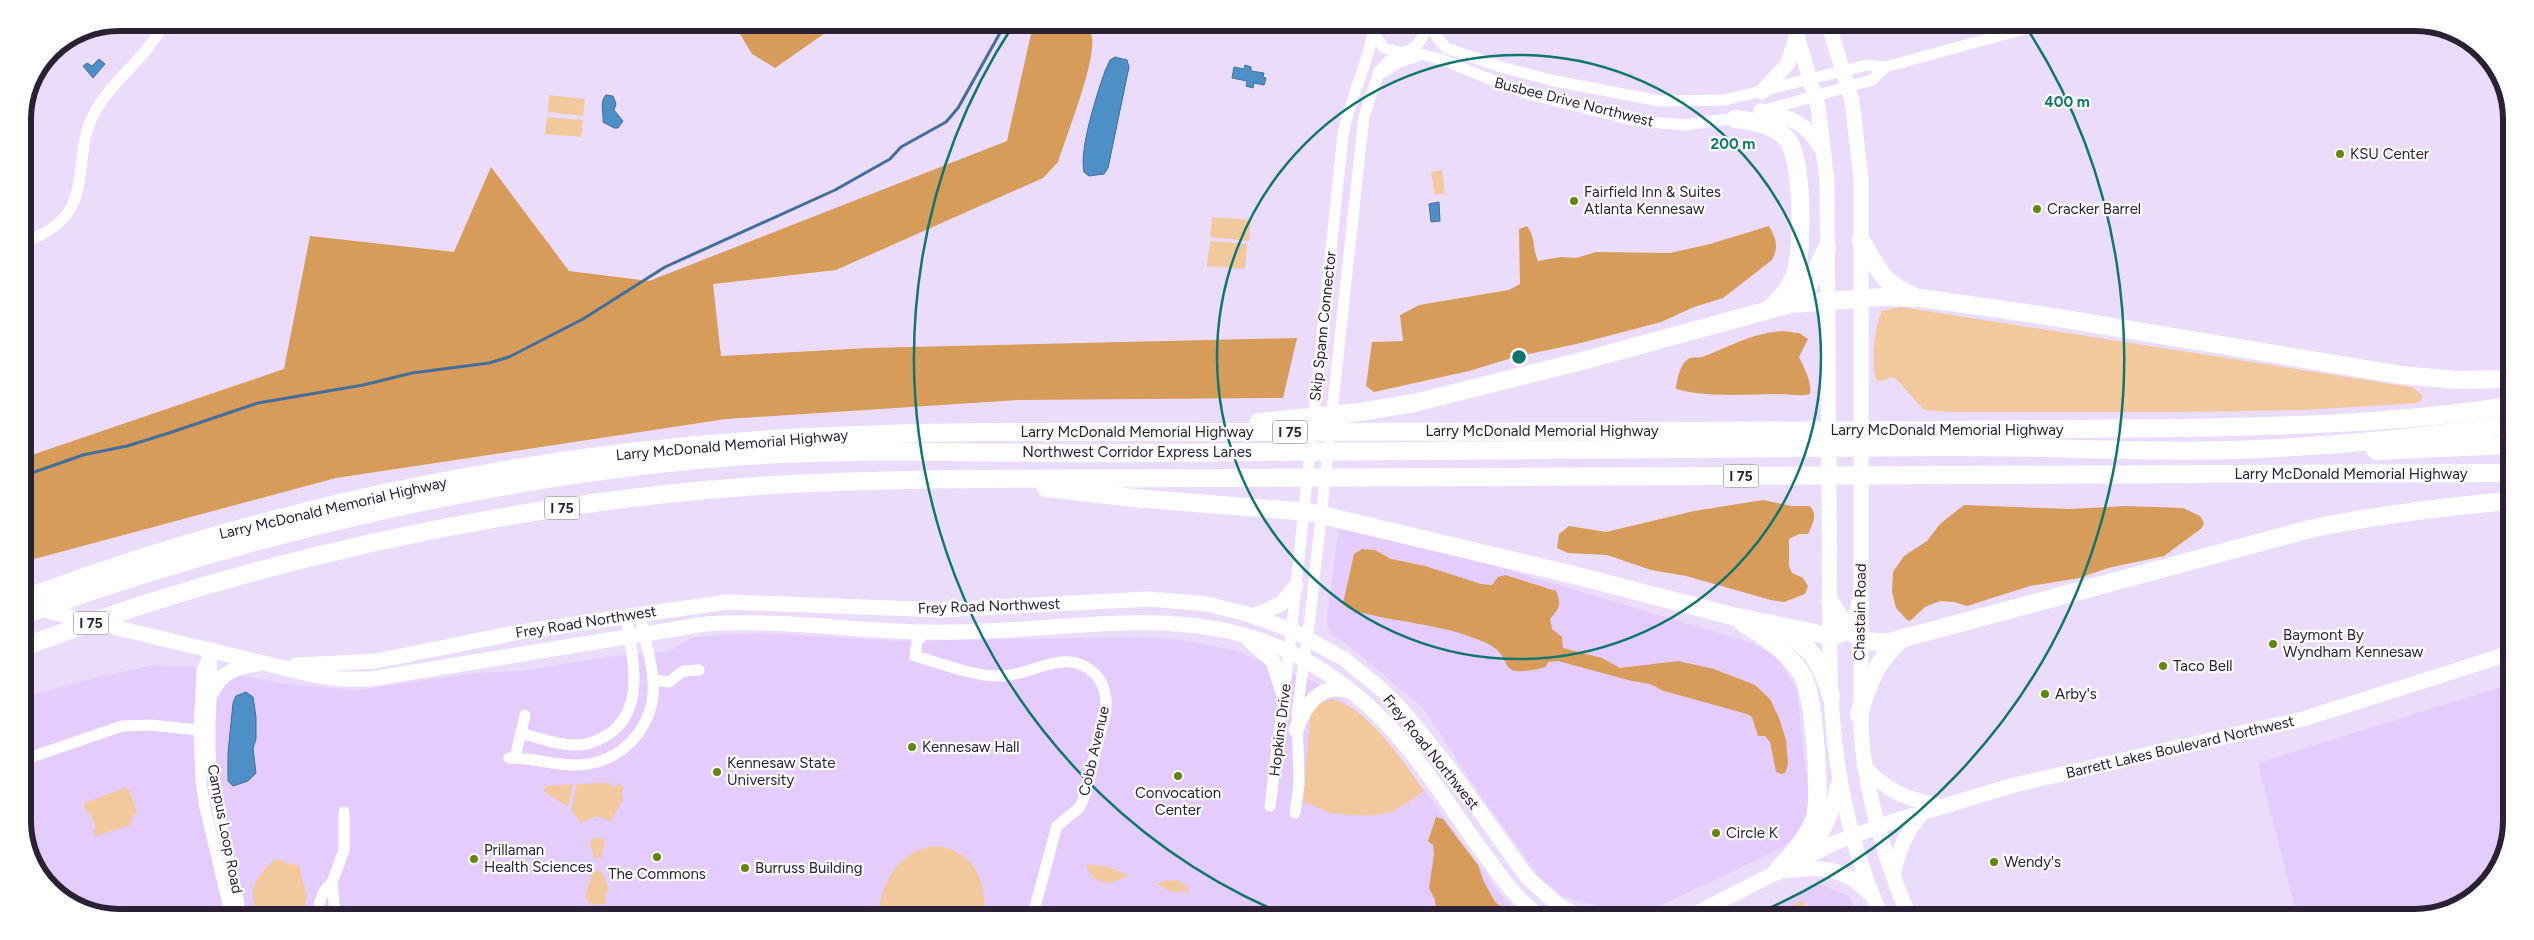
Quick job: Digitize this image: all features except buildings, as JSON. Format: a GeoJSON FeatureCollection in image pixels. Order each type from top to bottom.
{"type":"FeatureCollection","features":[{"type":"Feature","properties":{"kind":"highway"},"geometry":{"type":"LineString","coordinates":[[1734,119],[1754,122],[1777,130],[1791,144],[1798,163],[1800,237],[1798,264],[1794,277],[1784,293],[1768,310]]}},
{"type":"Feature","properties":{"kind":"highway"},"geometry":{"type":"LineString","coordinates":[[1861,240],[1875,268],[1883,278],[1902,291],[1921,298]]}},
{"type":"Feature","properties":{"kind":"highway"},"geometry":{"type":"LineString","coordinates":[[1791,304],[1808,287],[1827,248]]}},
{"type":"Feature","properties":{"kind":"highway"},"geometry":{"type":"LineString","coordinates":[[1204,432],[1258,422],[1360,412],[1414,403],[1582,361],[1791,304],[1829,303],[1884,297],[1921,298],[2041,315],[2401,375],[2458,380],[2503,379]]}},
{"type":"Feature","properties":{"kind":"highway","name":"Larry McDonald Memorial Highway"},"geometry":{"type":"LineString","coordinates":[[31,596],[85,576],[237,530],[313,510],[473,476],[578,459],[750,441],[870,435],[1204,432],[1827,431],[2313,426],[2458,414],[2503,407]]}},
{"type":"Feature","properties":{"kind":"highway","name":"Northwest Corridor Express Lanes"},"geometry":{"type":"LineString","coordinates":[[31,612],[119,582],[230,550],[350,519],[468,494],[598,472],[744,457],[858,452],[1101,454],[1991,446],[2260,449],[2376,442],[2503,426]]}},
{"type":"Feature","properties":{"kind":"highway"},"geometry":{"type":"LineString","coordinates":[[2260,449],[2398,452],[2503,445]]}},
{"type":"Feature","properties":{"kind":"highway","name":"Larry McDonald Memorial Highway"},"geometry":{"type":"LineString","coordinates":[[31,644],[160,599],[348,549],[426,532],[533,512],[657,495],[758,486],[974,479],[2503,473]]}},
{"type":"Feature","properties":{"kind":"highway"},"geometry":{"type":"LineString","coordinates":[[974,479],[1133,498],[1309,512],[1578,576],[1732,616],[1830,636],[1854,634],[1877,643],[1900,640],[2310,530],[2358,519],[2422,509],[2503,502]]}},
{"type":"Feature","properties":{"kind":"highway"},"geometry":{"type":"LineString","coordinates":[[1830,602],[1854,634]]}},
{"type":"Feature","properties":{"kind":"highway"},"geometry":{"type":"LineString","coordinates":[[1854,634],[1860,604]]}},
{"type":"Feature","properties":{"kind":"highway"},"geometry":{"type":"LineString","coordinates":[[1732,616],[1761,634],[1791,659],[1804,678],[1809,698],[1818,804],[1807,834],[1798,848],[1776,872]]}},
{"type":"Feature","properties":{"kind":"highway"},"geometry":{"type":"LineString","coordinates":[[1777,626],[1804,645],[1814,656],[1821,666],[1830,696]]}},
{"type":"Feature","properties":{"kind":"highway"},"geometry":{"type":"LineString","coordinates":[[1860,715],[1868,685],[1877,665],[1900,640]]}},
{"type":"Feature","properties":{"kind":"main road","name":"Chastain Road"},"geometry":{"type":"LineString","coordinates":[[1795,31],[1811,79],[1825,154],[1830,384],[1830,696],[1838,779],[1852,835],[1878,909]]}},
{"type":"Feature","properties":{"kind":"main road"},"geometry":{"type":"LineString","coordinates":[[1762,92],[1788,63],[1795,31]]}},
{"type":"Feature","properties":{"kind":"main road","name":"Chastain Road"},"geometry":{"type":"LineString","coordinates":[[1831,31],[1848,87],[1859,150],[1861,240],[1860,604]]}},
{"type":"Feature","properties":{"kind":"main road"},"geometry":{"type":"LineString","coordinates":[[1761,111],[1796,120],[1811,133],[1825,154]]}},
{"type":"Feature","properties":{"kind":"main road"},"geometry":{"type":"LineString","coordinates":[[1253,616],[1281,604],[1297,581]]}},
{"type":"Feature","properties":{"kind":"main road","name":"Frey Road Northwest"},"geometry":{"type":"LineString","coordinates":[[270,664],[376,661],[520,632],[633,614],[727,602],[943,610],[1149,599],[1207,604],[1253,616],[1292,630],[1356,668],[1403,711],[1449,768],[1527,877],[1557,904],[1566,909]]}},
{"type":"Feature","properties":{"kind":"main road","name":"Frey Road Northwest"},"geometry":{"type":"LineString","coordinates":[[31,607],[210,651],[342,679],[370,679],[706,624],[752,621],[925,632],[1162,622],[1204,626],[1238,633],[1289,653],[1352,692],[1393,731],[1503,879],[1531,909]]}},
{"type":"Feature","properties":{"kind":"main road"},"geometry":{"type":"LineString","coordinates":[[1238,633],[1257,646],[1273,661],[1284,695]]}},
{"type":"Feature","properties":{"kind":"main road","name":"Chastain Road"},"geometry":{"type":"LineString","coordinates":[[1854,634],[1864,766],[1877,827],[1906,909]]}},
{"type":"Feature","properties":{"kind":"main road","name":"Barrett Lakes Boulevard Northwest"},"geometry":{"type":"LineString","coordinates":[[1852,835],[1941,806],[2022,783],[2303,719],[2503,656]]}},
{"type":"Feature","properties":{"kind":"main road"},"geometry":{"type":"LineString","coordinates":[[212,692],[219,680],[230,670],[270,664]]}},
{"type":"Feature","properties":{"kind":"main road"},"geometry":{"type":"LineString","coordinates":[[1296,730],[1307,706],[1319,694],[1335,689],[1352,692]]}},
{"type":"Feature","properties":{"kind":"main road"},"geometry":{"type":"LineString","coordinates":[[1864,766],[1879,782],[1898,794],[1941,806]]}},
{"type":"Feature","properties":{"kind":"main road"},"geometry":{"type":"LineString","coordinates":[[1797,861],[1825,830],[1834,804],[1838,779]]}},
{"type":"Feature","properties":{"kind":"main road"},"geometry":{"type":"LineString","coordinates":[[1893,875],[1902,843],[1914,823],[1924,812]]}},
{"type":"Feature","properties":{"kind":"main road"},"geometry":{"type":"LineString","coordinates":[[1705,909],[1852,835]]}},
{"type":"Feature","properties":{"kind":"main road"},"geometry":{"type":"LineString","coordinates":[[1776,872],[1813,868],[1836,870],[1855,880],[1872,896]]}},
{"type":"Feature","properties":{"kind":"street"},"geometry":{"type":"LineString","coordinates":[[31,238],[57,226],[70,210],[77,192],[83,139],[93,115],[108,93],[156,39],[160,31]]}},
{"type":"Feature","properties":{"kind":"street","name":"Skip Spann Connector"},"geometry":{"type":"LineString","coordinates":[[1289,653],[1343,135],[1352,95],[1366,64],[1371,31]]}},
{"type":"Feature","properties":{"kind":"street"},"geometry":{"type":"LineString","coordinates":[[1372,31],[1379,44],[1396,53],[1408,51],[1422,39],[1424,31]]}},
{"type":"Feature","properties":{"kind":"street","name":"Busbee Drive Northwest"},"geometry":{"type":"LineString","coordinates":[[1431,31],[1442,44],[1452,50],[1534,76],[1660,101],[1724,100],[1762,92],[1843,69],[1867,65],[1885,67],[2017,31]]}},
{"type":"Feature","properties":{"kind":"street"},"geometry":{"type":"LineString","coordinates":[[1441,31],[1459,51]]}},
{"type":"Feature","properties":{"kind":"street","name":"Busbee Drive Northwest"},"geometry":{"type":"LineString","coordinates":[[1408,51],[1423,54],[1522,92],[1637,121],[1685,125],[1734,119],[1796,100],[1815,97],[1872,80],[1885,67]]}},
{"type":"Feature","properties":{"kind":"street","name":"Skip Spann Connector"},"geometry":{"type":"LineString","coordinates":[[1303,660],[1315,577],[1361,134],[1364,116],[1375,82],[1383,65],[1396,53]]}},
{"type":"Feature","properties":{"kind":"street"},"geometry":{"type":"LineString","coordinates":[[1375,82],[1392,66],[1423,54]]}},
{"type":"Feature","properties":{"kind":"street"},"geometry":{"type":"LineString","coordinates":[[520,733],[560,743],[579,745],[599,740],[616,728],[628,714],[634,694],[636,636],[633,614]]}},
{"type":"Feature","properties":{"kind":"street","name":"Cobb Avenue"},"geometry":{"type":"LineString","coordinates":[[925,632],[918,642],[915,656],[998,676],[1021,673],[1059,661],[1068,661],[1089,669],[1103,686],[1106,697],[1106,711],[1083,800],[1078,808],[1056,826],[1034,909]]}},
{"type":"Feature","properties":{"kind":"street"},"geometry":{"type":"LineString","coordinates":[[525,715],[512,758],[579,766],[600,762],[615,756],[630,744],[646,721],[653,696],[654,680],[636,636]]}},
{"type":"Feature","properties":{"kind":"street","name":"Campus Loop Road"},"geometry":{"type":"LineString","coordinates":[[210,651],[212,692],[205,731],[217,803],[240,909]]}},
{"type":"Feature","properties":{"kind":"street","name":"Campus Loop Road"},"geometry":{"type":"LineString","coordinates":[[210,651],[202,671],[205,731],[204,803],[229,909]]}},
{"type":"Feature","properties":{"kind":"street","name":"Hopkins Drive"},"geometry":{"type":"LineString","coordinates":[[1270,806],[1289,653]]}},
{"type":"Feature","properties":{"kind":"street","name":"Hopkins Drive"},"geometry":{"type":"LineString","coordinates":[[1295,813],[1299,784],[1296,730],[1303,660]]}},
{"type":"Feature","properties":{"kind":"street"},"geometry":{"type":"LineString","coordinates":[[654,680],[669,682],[683,671],[698,670]]}},
{"type":"Feature","properties":{"kind":"street"},"geometry":{"type":"LineString","coordinates":[[31,757],[122,726],[151,725],[205,731]]}},
{"type":"Feature","properties":{"kind":"street"},"geometry":{"type":"LineString","coordinates":[[335,909],[332,883],[345,845],[344,812]]}},
{"type":"Feature","properties":{"kind":"street"},"geometry":{"type":"LineString","coordinates":[[319,909],[326,886],[332,883]]}},
{"type":"Feature","properties":{"kind":"shaded area"},"geometry":{"type":"Polygon","coordinates":[[[738,31],[828,31],[775,68],[752,54],[738,31]]]}},
{"type":"Feature","properties":{"kind":"shaded area"},"geometry":{"type":"Polygon","coordinates":[[[1032,31],[1089,31],[1092,37],[1090,63],[1074,117],[1058,162],[1043,178],[836,270],[713,284],[721,356],[869,348],[1297,338],[1283,398],[1018,400],[726,419],[336,478],[31,560],[31,455],[284,369],[310,236],[454,252],[491,167],[569,271],[649,281],[1007,141],[1032,31]]]}},
{"type":"Feature","properties":{"kind":"shaded area"},"geometry":{"type":"Polygon","coordinates":[[[549,95],[585,99],[583,116],[548,112],[549,95]]]}},
{"type":"Feature","properties":{"kind":"shaded area"},"geometry":{"type":"Polygon","coordinates":[[[547,117],[583,120],[581,137],[545,134],[547,117]]]}},
{"type":"Feature","properties":{"kind":"shaded area"},"geometry":{"type":"Polygon","coordinates":[[[1442,170],[1445,193],[1435,195],[1431,172],[1442,170]]]}},
{"type":"Feature","properties":{"kind":"shaded area"},"geometry":{"type":"Polygon","coordinates":[[[1212,217],[1251,220],[1249,241],[1210,237],[1212,217]]]}},
{"type":"Feature","properties":{"kind":"shaded area"},"geometry":{"type":"Polygon","coordinates":[[[1527,226],[1532,235],[1538,261],[1561,257],[1576,258],[1596,252],[1670,253],[1710,244],[1769,226],[1775,239],[1776,247],[1772,260],[1723,298],[1694,307],[1661,322],[1581,343],[1515,357],[1469,371],[1374,392],[1366,386],[1372,342],[1403,341],[1400,315],[1419,305],[1509,290],[1520,284],[1519,229],[1527,226]]]}},
{"type":"Feature","properties":{"kind":"shaded area"},"geometry":{"type":"Polygon","coordinates":[[[1210,241],[1247,244],[1245,269],[1207,266],[1210,241]]]}},
{"type":"Feature","properties":{"kind":"shaded area"},"geometry":{"type":"Polygon","coordinates":[[[1901,307],[2412,387],[2422,395],[2422,399],[2417,403],[2302,410],[1953,412],[1924,410],[1897,380],[1892,377],[1883,381],[1876,380],[1874,373],[1875,336],[1879,318],[1882,311],[1901,307]]]}},
{"type":"Feature","properties":{"kind":"shaded area"},"geometry":{"type":"Polygon","coordinates":[[[1782,331],[1799,333],[1808,339],[1799,357],[1809,379],[1810,394],[1714,395],[1676,389],[1681,367],[1690,358],[1702,357],[1759,335],[1782,331]]]}},
{"type":"Feature","properties":{"kind":"shaded area"},"geometry":{"type":"Polygon","coordinates":[[[1763,500],[1792,506],[1810,506],[1814,513],[1812,526],[1808,534],[1799,534],[1789,539],[1789,566],[1792,573],[1803,578],[1808,586],[1805,594],[1784,602],[1686,576],[1651,570],[1607,555],[1568,553],[1557,548],[1559,534],[1569,526],[1606,532],[1694,511],[1763,500]]]}},
{"type":"Feature","properties":{"kind":"shaded area"},"geometry":{"type":"Polygon","coordinates":[[[1964,505],[2069,509],[2126,506],[2183,508],[2200,516],[2204,523],[2202,528],[2164,556],[2108,568],[2079,578],[2030,586],[1967,606],[1954,602],[1940,601],[1925,607],[1910,621],[1907,620],[1896,608],[1892,592],[1893,572],[1904,556],[1927,541],[1940,524],[1964,505]]]}},
{"type":"Feature","properties":{"kind":"shaded area"},"geometry":{"type":"Polygon","coordinates":[[[1339,528],[1456,554],[1752,643],[1777,657],[1797,691],[1810,806],[1805,828],[1782,848],[1653,909],[1608,909],[1562,896],[1541,879],[1477,790],[1424,709],[1347,644],[1332,635],[1327,625],[1339,528]]]}},
{"type":"Feature","properties":{"kind":"shaded area"},"geometry":{"type":"Polygon","coordinates":[[[1362,549],[1375,550],[1391,559],[1425,566],[1481,584],[1492,585],[1498,577],[1505,575],[1556,591],[1559,606],[1550,619],[1552,629],[1562,637],[1563,648],[1602,658],[1620,668],[1678,661],[1714,669],[1755,685],[1770,699],[1779,718],[1786,740],[1788,764],[1785,773],[1776,772],[1770,742],[1765,736],[1758,736],[1752,717],[1747,714],[1664,691],[1650,684],[1558,661],[1548,662],[1546,667],[1528,671],[1517,671],[1507,665],[1495,648],[1468,636],[1349,609],[1343,604],[1354,554],[1362,549]]]}},
{"type":"Feature","properties":{"kind":"shaded area","name":"Kennesaw State University"},"geometry":{"type":"Polygon","coordinates":[[[758,633],[897,641],[1136,637],[1182,640],[1233,650],[1315,682],[1355,709],[1366,719],[1400,757],[1498,891],[1515,909],[119,909],[91,904],[70,894],[49,874],[36,849],[31,827],[31,695],[98,677],[154,665],[187,666],[292,685],[358,690],[475,673],[521,671],[606,657],[667,652],[694,637],[758,633]]]}},
{"type":"Feature","properties":{"kind":"shaded area"},"geometry":{"type":"Polygon","coordinates":[[[2503,686],[2503,821],[2498,849],[2488,870],[2473,887],[2454,900],[2443,904],[2415,909],[2295,909],[2258,763],[2503,686]]]}},
{"type":"Feature","properties":{"kind":"shaded area"},"geometry":{"type":"Polygon","coordinates":[[[1332,699],[1360,714],[1372,725],[1395,751],[1424,791],[1391,812],[1375,815],[1331,813],[1303,802],[1311,710],[1320,703],[1332,699]]]}},
{"type":"Feature","properties":{"kind":"shaded area"},"geometry":{"type":"Polygon","coordinates":[[[609,783],[612,787],[620,784],[624,788],[621,796],[624,798],[611,821],[596,816],[581,823],[571,810],[577,784],[609,783]]]}},
{"type":"Feature","properties":{"kind":"shaded area"},"geometry":{"type":"Polygon","coordinates":[[[573,784],[568,807],[543,791],[546,786],[573,784]]]}},
{"type":"Feature","properties":{"kind":"shaded area"},"geometry":{"type":"Polygon","coordinates":[[[125,788],[129,790],[137,812],[132,818],[131,825],[95,836],[92,831],[96,829],[90,812],[87,814],[84,803],[125,788]]]}},
{"type":"Feature","properties":{"kind":"shaded area"},"geometry":{"type":"Polygon","coordinates":[[[1436,817],[1443,819],[1478,865],[1484,882],[1495,902],[1504,909],[1436,909],[1435,900],[1429,888],[1434,854],[1433,845],[1428,841],[1436,817]]]}},
{"type":"Feature","properties":{"kind":"shaded area"},"geometry":{"type":"Polygon","coordinates":[[[596,838],[605,839],[601,858],[594,858],[589,840],[596,838]]]}},
{"type":"Feature","properties":{"kind":"shaded area"},"geometry":{"type":"Polygon","coordinates":[[[934,846],[947,848],[967,859],[980,878],[985,901],[984,909],[879,909],[888,879],[894,869],[911,854],[934,846]]]}},
{"type":"Feature","properties":{"kind":"shaded area"},"geometry":{"type":"Polygon","coordinates":[[[275,859],[299,866],[307,896],[304,909],[256,909],[253,889],[263,871],[275,859]]]}},
{"type":"Feature","properties":{"kind":"shaded area"},"geometry":{"type":"Polygon","coordinates":[[[1086,864],[1109,867],[1128,875],[1115,881],[1103,882],[1093,877],[1086,864]]]}},
{"type":"Feature","properties":{"kind":"shaded area"},"geometry":{"type":"Polygon","coordinates":[[[597,870],[603,873],[609,890],[606,894],[605,904],[591,905],[585,897],[592,873],[597,870]]]}},
{"type":"Feature","properties":{"kind":"shaded area"},"geometry":{"type":"Polygon","coordinates":[[[1167,880],[1180,881],[1191,891],[1172,892],[1157,884],[1167,880]]]}},
{"type":"Feature","properties":{"kind":"shaded area"},"geometry":{"type":"Polygon","coordinates":[[[1817,883],[1849,896],[1856,909],[1767,909],[1817,883]]]}},
{"type":"Feature","properties":{"kind":"shaded area"},"geometry":{"type":"Polygon","coordinates":[[[1804,900],[1805,907],[1813,906],[1813,909],[1786,909],[1804,900]]]}},
{"type":"Feature","properties":{"kind":"water"},"geometry":{"type":"Polygon","coordinates":[[[1115,57],[1127,60],[1129,67],[1108,168],[1104,174],[1089,176],[1084,172],[1083,162],[1086,136],[1105,71],[1110,60],[1115,57]]]}},
{"type":"Feature","properties":{"kind":"water"},"geometry":{"type":"Polygon","coordinates":[[[99,59],[105,64],[93,78],[83,66],[87,63],[92,66],[99,59]]]}},
{"type":"Feature","properties":{"kind":"water"},"geometry":{"type":"Polygon","coordinates":[[[1245,65],[1251,67],[1251,71],[1264,73],[1263,77],[1266,78],[1264,85],[1254,83],[1253,88],[1246,86],[1247,81],[1232,78],[1234,67],[1244,69],[1245,65]]]}},
{"type":"Feature","properties":{"kind":"water"},"geometry":{"type":"Polygon","coordinates":[[[606,95],[613,96],[616,104],[614,110],[623,121],[618,128],[603,122],[602,104],[606,95]]]}},
{"type":"Feature","properties":{"kind":"water"},"geometry":{"type":"Polygon","coordinates":[[[1439,202],[1440,221],[1431,222],[1429,204],[1439,202]]]}},
{"type":"Feature","properties":{"kind":"water"},"geometry":{"type":"Polygon","coordinates":[[[246,692],[253,697],[256,717],[256,739],[253,748],[256,773],[248,781],[233,786],[228,781],[228,753],[233,703],[236,696],[246,692]]]}},
{"type":"Feature","properties":{"kind":"waterway"},"geometry":{"type":"LineString","coordinates":[[31,473],[83,455],[127,446],[258,403],[363,385],[412,373],[489,363],[509,357],[583,319],[665,267],[835,190],[890,159],[901,147],[946,122],[958,108],[1001,31]]}},
{"type":"Feature","properties":{"kind":"place","name":"KSU Center"},"geometry":{"type":"Point","coordinates":[2340,154]}},
{"type":"Feature","properties":{"kind":"place","name":"Fairfield Inn & Suites Atlanta Kennesaw"},"geometry":{"type":"Point","coordinates":[1574,201]}},
{"type":"Feature","properties":{"kind":"place","name":"Cracker Barrel"},"geometry":{"type":"Point","coordinates":[2037,209]}},
{"type":"Feature","properties":{"kind":"place","name":"Baymont By Wyndham Kennesaw"},"geometry":{"type":"Point","coordinates":[2273,644]}},
{"type":"Feature","properties":{"kind":"place","name":"Taco Bell"},"geometry":{"type":"Point","coordinates":[2163,666]}},
{"type":"Feature","properties":{"kind":"place","name":"Arby's"},"geometry":{"type":"Point","coordinates":[2045,694]}},
{"type":"Feature","properties":{"kind":"place","name":"Kennesaw Hall"},"geometry":{"type":"Point","coordinates":[912,747]}},
{"type":"Feature","properties":{"kind":"place","name":"Kennesaw State University"},"geometry":{"type":"Point","coordinates":[717,772]}},
{"type":"Feature","properties":{"kind":"place","name":"Convocation Center"},"geometry":{"type":"Point","coordinates":[1178,776]}},
{"type":"Feature","properties":{"kind":"place","name":"Circle K"},"geometry":{"type":"Point","coordinates":[1716,833]}},
{"type":"Feature","properties":{"kind":"place","name":"The Commons"},"geometry":{"type":"Point","coordinates":[657,857]}},
{"type":"Feature","properties":{"kind":"place","name":"Prillaman Health Sciences"},"geometry":{"type":"Point","coordinates":[474,859]}},
{"type":"Feature","properties":{"kind":"place","name":"Wendy's"},"geometry":{"type":"Point","coordinates":[1994,862]}},
{"type":"Feature","properties":{"kind":"place","name":"Burruss Building"},"geometry":{"type":"Point","coordinates":[745,868]}}]}
